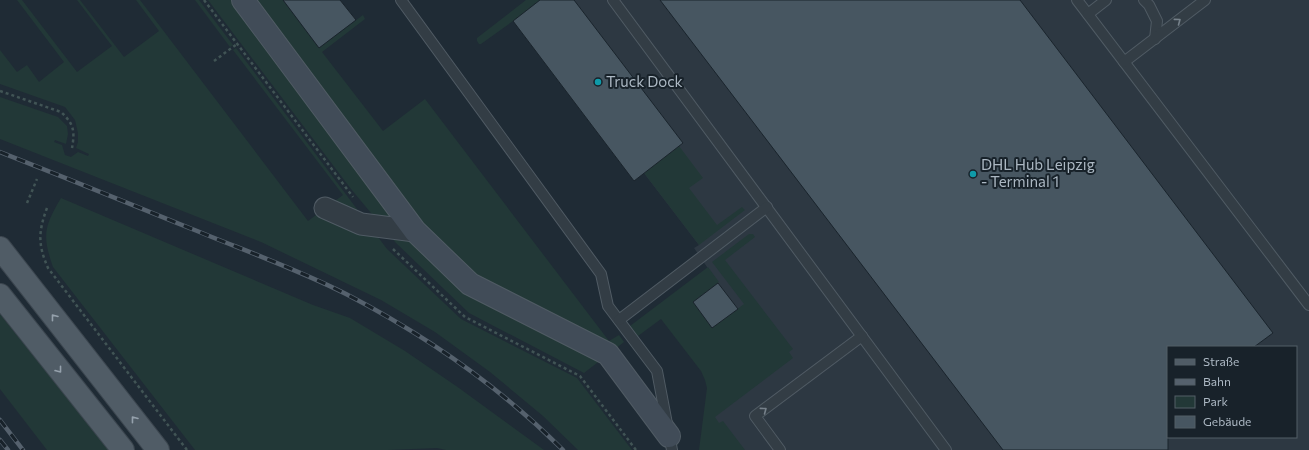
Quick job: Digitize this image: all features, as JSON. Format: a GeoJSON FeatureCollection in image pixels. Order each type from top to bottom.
{"type":"FeatureCollection","features":[{"type":"Feature","properties":{"kind":"main road"},"geometry":{"type":"LineString","coordinates":[[0,248],[158,450]]}},
{"type":"Feature","properties":{"kind":"main road"},"geometry":{"type":"LineString","coordinates":[[0,295],[123,450]]}},
{"type":"Feature","properties":{"kind":"street"},"geometry":{"type":"LineString","coordinates":[[243,0],[415,231],[470,284],[608,354],[670,443]]}},
{"type":"Feature","properties":{"kind":"street"},"geometry":{"type":"LineString","coordinates":[[325,208],[361,224],[415,231]]}},
{"type":"Feature","properties":{"kind":"lane"},"geometry":{"type":"LineString","coordinates":[[401,0],[601,274],[608,306],[657,371],[670,443]]}},
{"type":"Feature","properties":{"kind":"lane"},"geometry":{"type":"LineString","coordinates":[[613,0],[946,450]]}},
{"type":"Feature","properties":{"kind":"lane"},"geometry":{"type":"LineString","coordinates":[[1078,0],[1309,305]]}},
{"type":"Feature","properties":{"kind":"lane"},"geometry":{"type":"LineString","coordinates":[[1088,14],[1106,0]]}},
{"type":"Feature","properties":{"kind":"lane"},"geometry":{"type":"LineString","coordinates":[[1144,0],[1149,4],[1157,21],[1154,39]]}},
{"type":"Feature","properties":{"kind":"lane"},"geometry":{"type":"LineString","coordinates":[[1124,62],[1205,0]]}},
{"type":"Feature","properties":{"kind":"lane"},"geometry":{"type":"LineString","coordinates":[[619,320],[767,207]]}},
{"type":"Feature","properties":{"kind":"lane"},"geometry":{"type":"LineString","coordinates":[[780,450],[755,416],[862,336]]}},
{"type":"Feature","properties":{"kind":"path"},"geometry":{"type":"LineString","coordinates":[[214,61],[237,44]]}},
{"type":"Feature","properties":{"kind":"path"},"geometry":{"type":"LineString","coordinates":[[0,91],[61,112],[73,127],[74,136],[72,148]]}},
{"type":"Feature","properties":{"kind":"path"},"geometry":{"type":"LineString","coordinates":[[27,204],[37,179]]}},
{"type":"Feature","properties":{"kind":"path"},"geometry":{"type":"LineString","coordinates":[[47,208],[42,222],[40,246],[48,268],[187,450]]}},
{"type":"Feature","properties":{"kind":"shaded area"},"geometry":{"type":"Polygon","coordinates":[[[540,0],[1309,0],[1309,450],[735,450],[708,413],[733,312],[712,328],[693,302],[718,283],[694,248],[699,245],[644,173],[634,181],[513,21],[540,0]]]}},
{"type":"Feature","properties":{"kind":"green space"},"geometry":{"type":"Polygon","coordinates":[[[17,0],[22,0],[77,72],[112,46],[77,0],[80,0],[124,57],[159,31],[136,0],[140,0],[308,221],[343,195],[233,50],[236,48],[387,249],[461,319],[577,378],[632,450],[578,450],[543,416],[490,372],[435,332],[381,300],[261,242],[0,139],[0,97],[58,117],[67,126],[68,134],[66,144],[55,140],[54,142],[62,145],[65,155],[71,157],[78,152],[88,156],[89,154],[76,148],[78,133],[75,120],[65,107],[0,84],[0,50],[17,72],[27,65],[39,82],[64,62],[17,0]]]}},
{"type":"Feature","properties":{"kind":"green space"},"geometry":{"type":"Polygon","coordinates":[[[195,0],[199,0],[233,45],[230,47],[195,0]]]}},
{"type":"Feature","properties":{"kind":"green space"},"geometry":{"type":"Polygon","coordinates":[[[208,0],[283,0],[319,48],[363,15],[365,19],[322,52],[383,131],[425,99],[609,341],[619,335],[624,342],[584,373],[469,313],[396,243],[351,189],[208,0]]]}},
{"type":"Feature","properties":{"kind":"green space"},"geometry":{"type":"Polygon","coordinates":[[[526,0],[540,0],[513,21],[479,44],[477,38],[526,0]]]}},
{"type":"Feature","properties":{"kind":"green space"},"geometry":{"type":"Polygon","coordinates":[[[679,146],[703,178],[689,188],[717,225],[742,207],[745,210],[699,245],[644,173],[679,146]]]}},
{"type":"Feature","properties":{"kind":"green space"},"geometry":{"type":"Polygon","coordinates":[[[61,198],[313,305],[350,318],[405,351],[544,450],[446,450],[437,448],[388,450],[195,450],[53,267],[47,247],[46,231],[51,217],[61,198]]]}},
{"type":"Feature","properties":{"kind":"green space"},"geometry":{"type":"Polygon","coordinates":[[[749,234],[753,234],[755,237],[725,260],[793,349],[789,352],[793,358],[715,417],[719,423],[723,421],[745,450],[699,450],[707,388],[701,371],[661,319],[638,336],[630,326],[708,267],[719,282],[693,302],[712,328],[744,304],[712,262],[749,234]]]}},
{"type":"Feature","properties":{"kind":"green space"},"geometry":{"type":"Polygon","coordinates":[[[0,314],[109,450],[47,450],[0,389],[0,314]]]}},
{"type":"Feature","properties":{"kind":"building"},"geometry":{"type":"Polygon","coordinates":[[[283,0],[340,0],[356,20],[319,48],[283,0]]]}},
{"type":"Feature","properties":{"kind":"building","name":"Truck Dock"},"geometry":{"type":"Polygon","coordinates":[[[540,0],[574,0],[683,143],[634,181],[513,21],[540,0]]]}},
{"type":"Feature","properties":{"kind":"building","name":"DHL Hub Leipzig - Terminal 1"},"geometry":{"type":"Polygon","coordinates":[[[660,0],[1020,0],[1273,333],[1255,346],[1167,346],[1168,450],[1003,450],[660,0]]]}},
{"type":"Feature","properties":{"kind":"building"},"geometry":{"type":"Polygon","coordinates":[[[718,283],[738,309],[712,328],[693,302],[718,283]]]}},
{"type":"Feature","properties":{"kind":"railway"},"geometry":{"type":"LineString","coordinates":[[0,152],[270,260],[346,294],[404,327],[460,364],[514,405],[563,450]]}},
{"type":"Feature","properties":{"kind":"railway"},"geometry":{"type":"LineString","coordinates":[[0,420],[23,450]]}},
{"type":"Feature","properties":{"kind":"railway"},"geometry":{"type":"LineString","coordinates":[[0,440],[8,450]]}},
{"type":"Feature","properties":{"kind":"place","name":"Truck Dock"},"geometry":{"type":"Point","coordinates":[598,82]}},
{"type":"Feature","properties":{"kind":"place","name":"DHL Hub Leipzig - Terminal 1"},"geometry":{"type":"Point","coordinates":[973,174]}}]}
